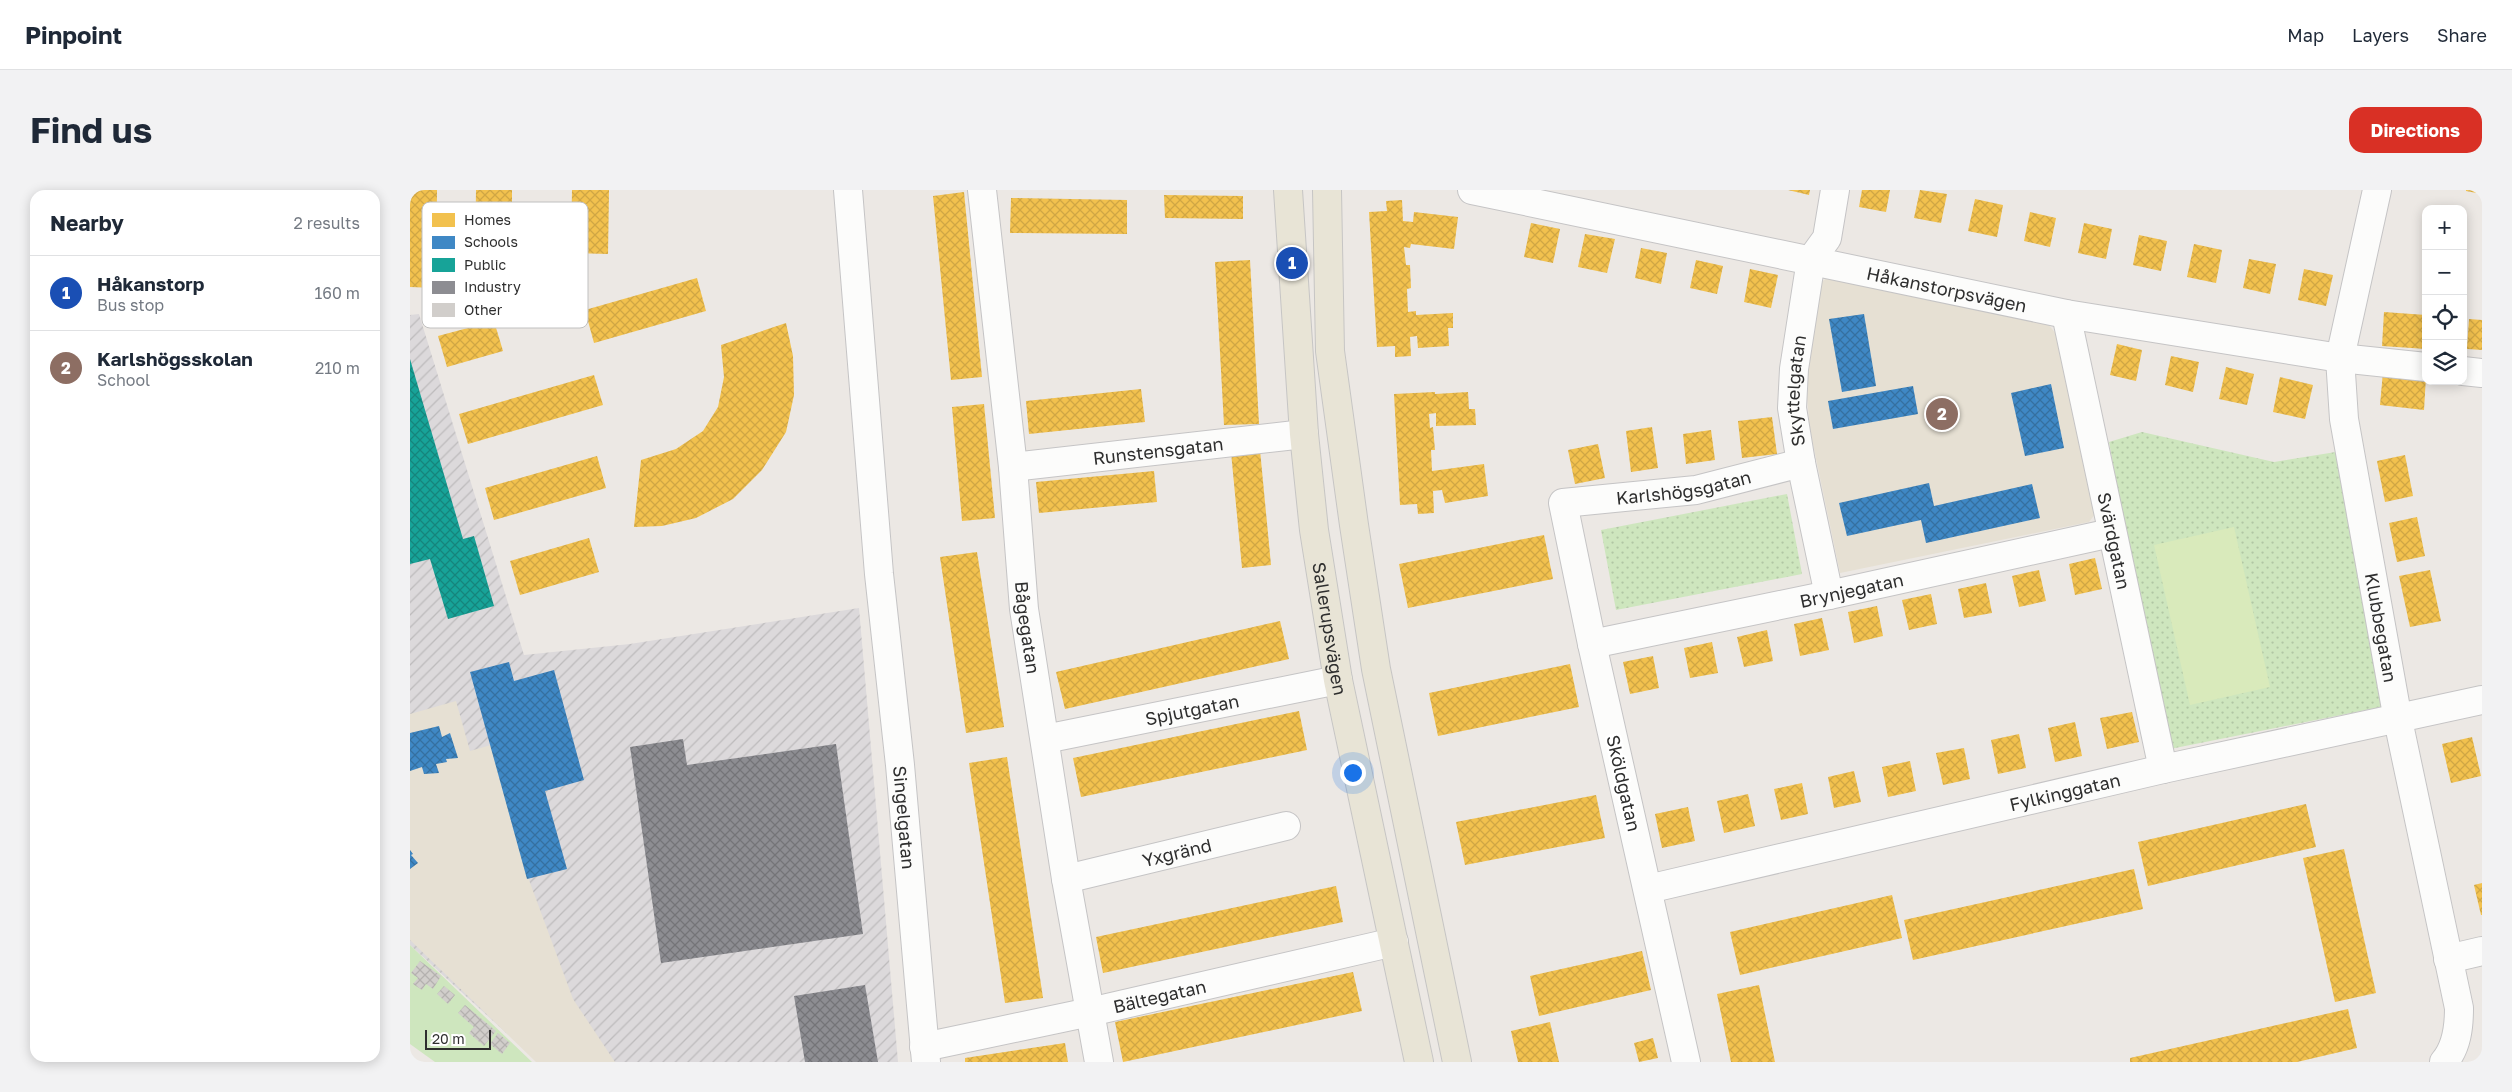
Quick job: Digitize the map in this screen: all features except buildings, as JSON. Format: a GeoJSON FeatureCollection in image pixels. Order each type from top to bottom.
{"type":"FeatureCollection","features":[{"type":"Feature","properties":{"kind":"main road","name":"Sallerupsvägen"},"geometry":{"type":"LineString","coordinates":[[1288,190],[1304,434],[1314,530],[1338,680],[1419,1062]]}},
{"type":"Feature","properties":{"kind":"main road"},"geometry":{"type":"LineString","coordinates":[[1326,190],[1330,351],[1355,535],[1376,669],[1457,1062]]}},
{"type":"Feature","properties":{"kind":"street","name":"Singelgatan"},"geometry":{"type":"LineString","coordinates":[[848,190],[879,574],[900,765],[925,1054]]}},
{"type":"Feature","properties":{"kind":"street","name":"Bågegatan"},"geometry":{"type":"LineString","coordinates":[[982,190],[1013,467],[1024,610],[1066,879],[1099,1062]]}},
{"type":"Feature","properties":{"kind":"street","name":"Håkanstorpsvägen"},"geometry":{"type":"LineString","coordinates":[[1472,190],[1506,193],[2066,314],[2340,358],[2422,367]]}},
{"type":"Feature","properties":{"kind":"street","name":"Skyttelgatan"},"geometry":{"type":"LineString","coordinates":[[1829,595],[1801,463],[1792,408],[1811,260],[1827,238],[1835,190]]}},
{"type":"Feature","properties":{"kind":"street","name":"Klubbegatan"},"geometry":{"type":"LineString","coordinates":[[2377,190],[2340,358],[2344,419],[2398,720],[2459,1008],[2459,1025],[2455,1043],[2444,1062]]}},
{"type":"Feature","properties":{"kind":"street","name":"Svärdgatan"},"geometry":{"type":"LineString","coordinates":[[2066,314],[2163,769]]}},
{"type":"Feature","properties":{"kind":"street"},"geometry":{"type":"LineString","coordinates":[[2467,371],[2482,372]]}},
{"type":"Feature","properties":{"kind":"street","name":"Runstensgatan"},"geometry":{"type":"LineString","coordinates":[[1013,467],[1304,434]]}},
{"type":"Feature","properties":{"kind":"street","name":"Karlshögsgatan"},"geometry":{"type":"LineString","coordinates":[[1563,503],[1696,490],[1801,463]]}},
{"type":"Feature","properties":{"kind":"street","name":"Sköldgatan"},"geometry":{"type":"LineString","coordinates":[[1563,503],[1592,644],[1686,1062]]}},
{"type":"Feature","properties":{"kind":"street","name":"Brynjegatan"},"geometry":{"type":"LineString","coordinates":[[1592,644],[1829,595],[2111,532]]}},
{"type":"Feature","properties":{"kind":"street","name":"Spjutgatan"},"geometry":{"type":"LineString","coordinates":[[1045,739],[1338,680]]}},
{"type":"Feature","properties":{"kind":"street","name":"Fylkinggatan"},"geometry":{"type":"LineString","coordinates":[[1648,890],[2163,769],[2398,720],[2482,700]]}},
{"type":"Feature","properties":{"kind":"street","name":"Yxgränd"},"geometry":{"type":"LineString","coordinates":[[1066,879],[1286,826]]}},
{"type":"Feature","properties":{"kind":"street","name":"Bältegatan"},"geometry":{"type":"LineString","coordinates":[[925,1054],[1090,1012],[1394,942]]}},
{"type":"Feature","properties":{"kind":"street"},"geometry":{"type":"LineString","coordinates":[[2448,959],[2482,951]]}},
{"type":"Feature","properties":{"kind":"shaded area"},"geometry":{"type":"Polygon","coordinates":[[[1828,277],[2047,323],[2058,336],[2096,513],[2089,522],[1840,573],[1810,430],[1807,398],[1808,358],[1816,286],[1828,277]]]}},
{"type":"Feature","properties":{"kind":"shaded area"},"geometry":{"type":"Polygon","coordinates":[[[419,314],[524,655],[630,644],[859,608],[898,1062],[538,1062],[410,945],[410,315],[419,314]]]}},
{"type":"Feature","properties":{"kind":"shaded area"},"geometry":{"type":"Polygon","coordinates":[[[456,701],[470,751],[491,745],[529,880],[573,999],[615,1062],[536,1062],[410,940],[410,714],[456,701]]]}},
{"type":"Feature","properties":{"kind":"green space"},"geometry":{"type":"Polygon","coordinates":[[[2142,432],[2274,462],[2342,451],[2386,706],[2165,750],[2109,442],[2142,432]]]}},
{"type":"Feature","properties":{"kind":"green space"},"geometry":{"type":"Polygon","coordinates":[[[1787,494],[1802,574],[1616,610],[1601,530],[1787,494]]]}},
{"type":"Feature","properties":{"kind":"green space"},"geometry":{"type":"Polygon","coordinates":[[[2234,527],[2270,687],[2190,705],[2154,545],[2234,527]]]}},
{"type":"Feature","properties":{"kind":"green space"},"geometry":{"type":"Polygon","coordinates":[[[410,945],[532,1062],[435,1062],[410,1044],[410,945]]]}},
{"type":"Feature","properties":{"kind":"place","name":"Håkanstorp"},"geometry":{"type":"Point","coordinates":[1292,263]}},
{"type":"Feature","properties":{"kind":"place","name":"Karlshögsskolan"},"geometry":{"type":"Point","coordinates":[1942,414]}}]}
